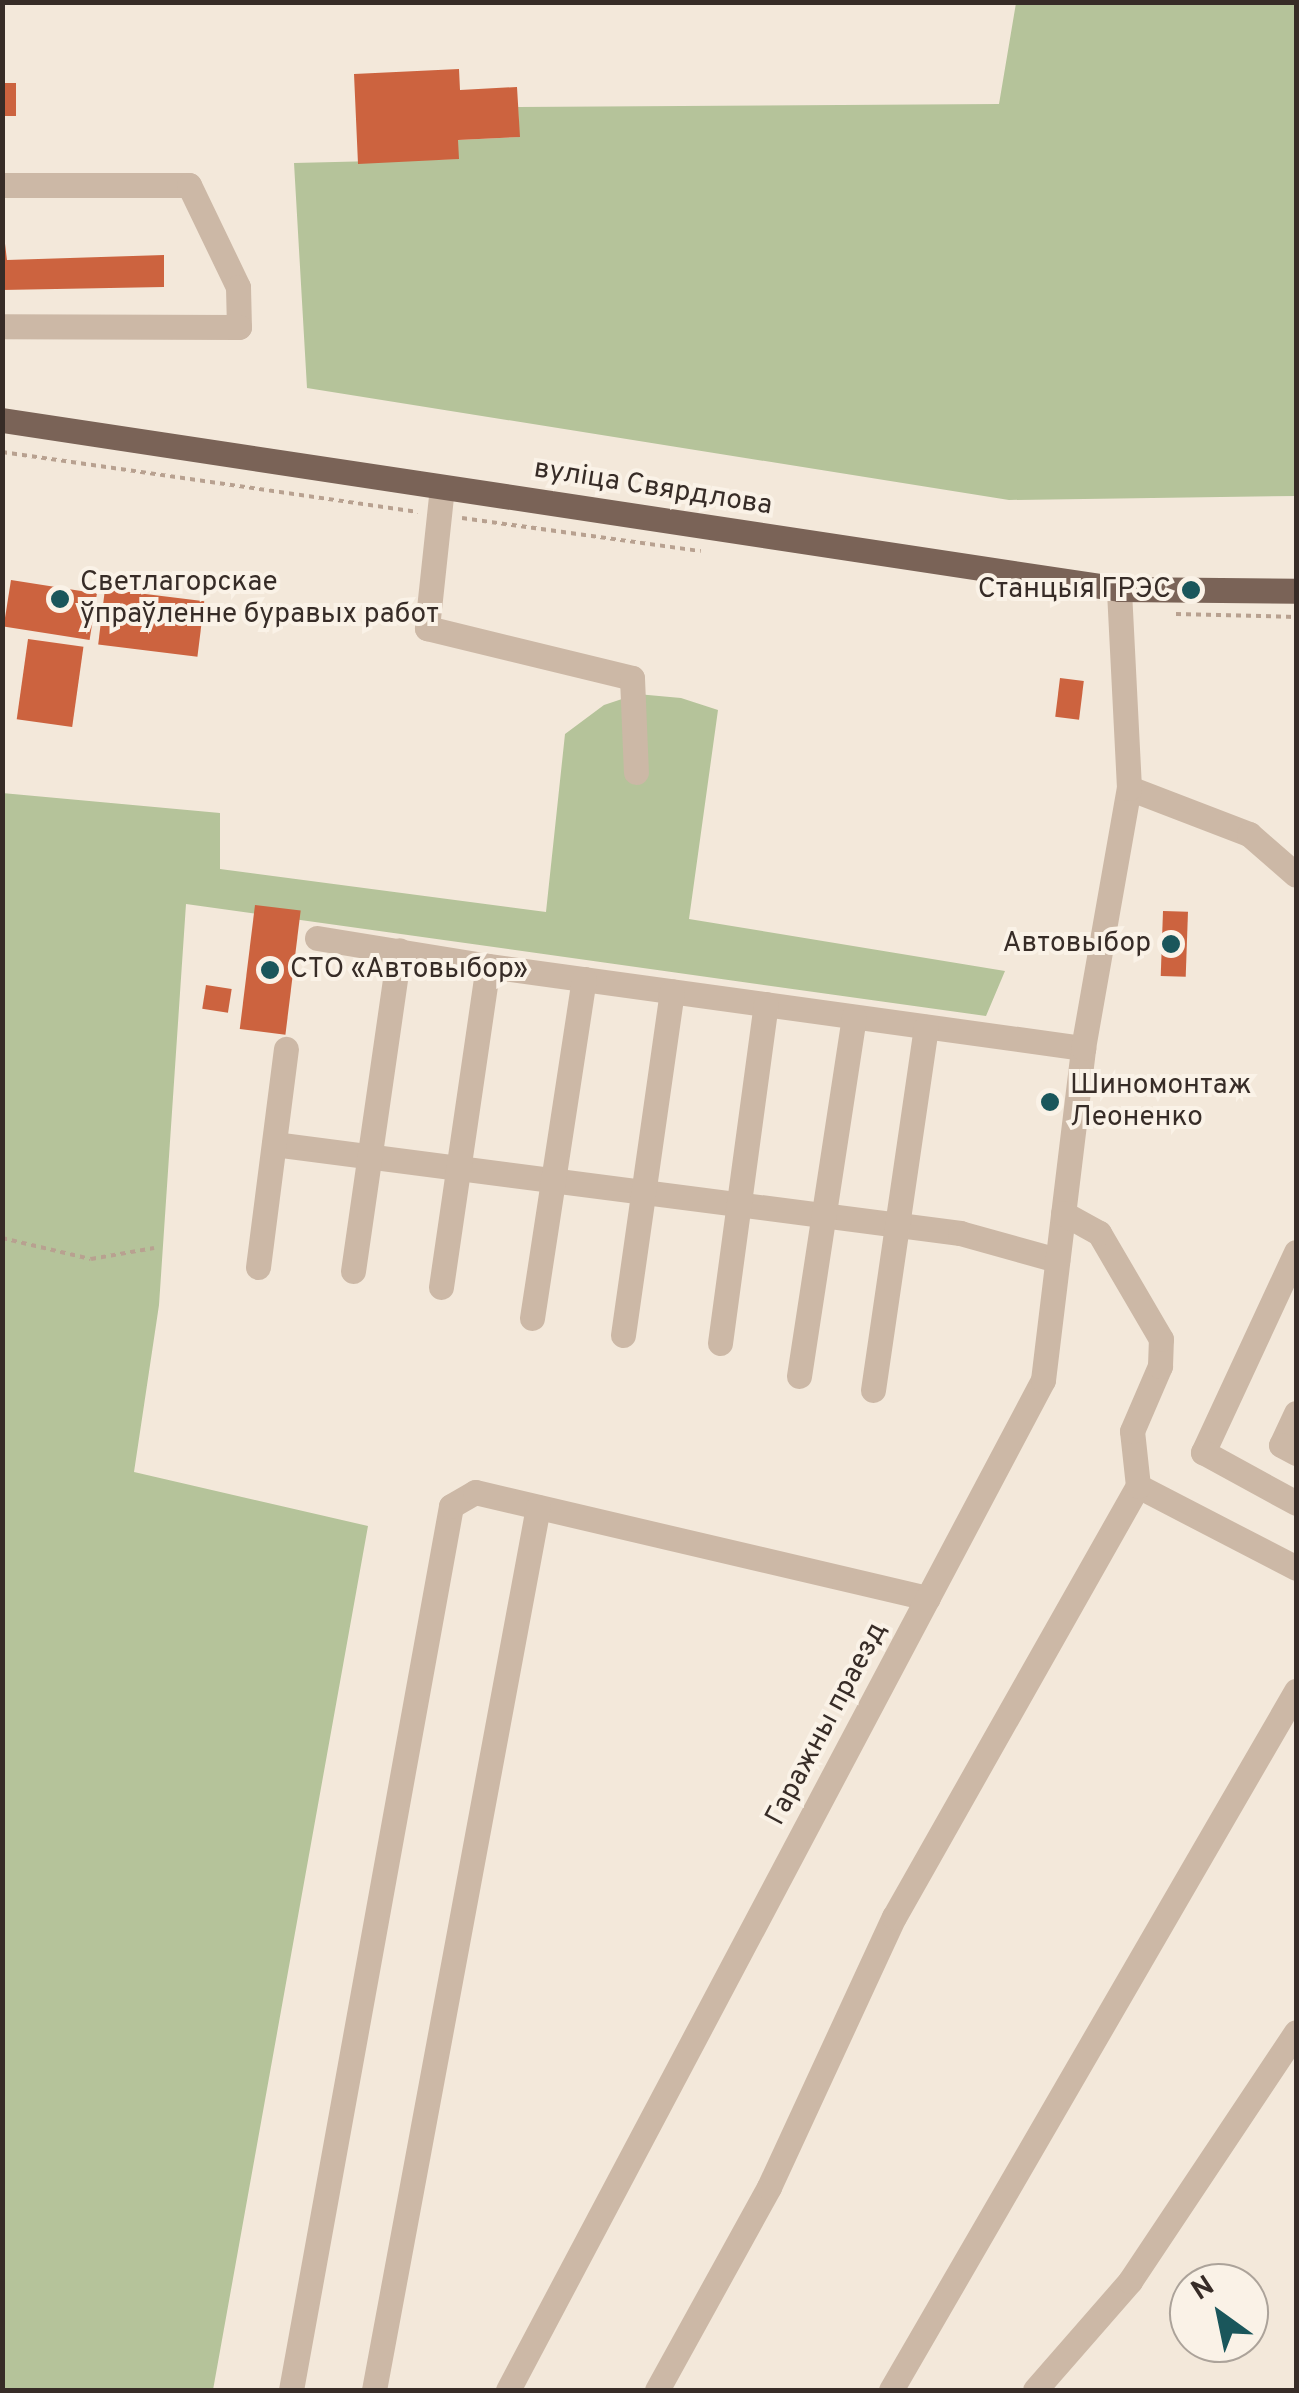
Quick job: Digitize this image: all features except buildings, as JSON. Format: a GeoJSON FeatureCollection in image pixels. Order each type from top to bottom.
{"type":"FeatureCollection","features":[{"type":"Feature","properties":{"kind":"main road","name":"вуліца Свярдлова"},"geometry":{"type":"LineString","coordinates":[[2,420],[1119,589],[1296,591]]}},
{"type":"Feature","properties":{"kind":"lane"},"geometry":{"type":"LineString","coordinates":[[2,186],[190,185],[238,287],[239,327],[2,326]]}},
{"type":"Feature","properties":{"kind":"lane"},"geometry":{"type":"LineString","coordinates":[[442,486],[427,628],[632,678],[636,772]]}},
{"type":"Feature","properties":{"kind":"lane","name":"Гаражны праезд"},"geometry":{"type":"LineString","coordinates":[[508,2390],[1043,1380],[1083,1048],[1129,788],[1119,589]]}},
{"type":"Feature","properties":{"kind":"lane"},"geometry":{"type":"LineString","coordinates":[[1129,788],[1249,834],[1296,875]]}},
{"type":"Feature","properties":{"kind":"lane"},"geometry":{"type":"LineString","coordinates":[[317,938],[584,980],[1083,1048]]}},
{"type":"Feature","properties":{"kind":"lane"},"geometry":{"type":"LineString","coordinates":[[353,1270],[399,950]]}},
{"type":"Feature","properties":{"kind":"lane"},"geometry":{"type":"LineString","coordinates":[[441,1287],[488,966]]}},
{"type":"Feature","properties":{"kind":"lane"},"geometry":{"type":"LineString","coordinates":[[532,1318],[584,980]]}},
{"type":"Feature","properties":{"kind":"lane"},"geometry":{"type":"LineString","coordinates":[[623,1336],[672,992]]}},
{"type":"Feature","properties":{"kind":"lane"},"geometry":{"type":"LineString","coordinates":[[720,1344],[766,1004]]}},
{"type":"Feature","properties":{"kind":"lane"},"geometry":{"type":"LineString","coordinates":[[800,1376],[854,1016]]}},
{"type":"Feature","properties":{"kind":"lane"},"geometry":{"type":"LineString","coordinates":[[873,1390],[926,1026]]}},
{"type":"Feature","properties":{"kind":"lane"},"geometry":{"type":"LineString","coordinates":[[258,1267],[286,1050]]}},
{"type":"Feature","properties":{"kind":"lane"},"geometry":{"type":"LineString","coordinates":[[274,1144],[960,1233],[1058,1260]]}},
{"type":"Feature","properties":{"kind":"lane"},"geometry":{"type":"LineString","coordinates":[[657,2390],[769,2187],[894,1917],[1138,1486],[1132,1431],[1160,1366],[1161,1339],[1100,1232],[1063,1213]]}},
{"type":"Feature","properties":{"kind":"lane"},"geometry":{"type":"LineString","coordinates":[[1296,1252],[1202,1452],[1296,1503]]}},
{"type":"Feature","properties":{"kind":"lane"},"geometry":{"type":"LineString","coordinates":[[1296,1413],[1281,1446],[1296,1454]]}},
{"type":"Feature","properties":{"kind":"lane"},"geometry":{"type":"LineString","coordinates":[[1138,1486],[1296,1568]]}},
{"type":"Feature","properties":{"kind":"lane"},"geometry":{"type":"LineString","coordinates":[[290,2390],[451,1506],[475,1492],[928,1598]]}},
{"type":"Feature","properties":{"kind":"lane"},"geometry":{"type":"LineString","coordinates":[[374,2390],[538,1506]]}},
{"type":"Feature","properties":{"kind":"lane"},"geometry":{"type":"LineString","coordinates":[[891,2390],[1296,1691]]}},
{"type":"Feature","properties":{"kind":"lane"},"geometry":{"type":"LineString","coordinates":[[1035,2390],[1130,2282],[1296,2032]]}},
{"type":"Feature","properties":{"kind":"path"},"geometry":{"type":"LineString","coordinates":[[2,1238],[91,1258],[154,1248]]}},
{"type":"Feature","properties":{"kind":"green space"},"geometry":{"type":"Polygon","coordinates":[[[1016,3],[1296,3],[1296,496],[1009,500],[307,388],[294,163],[458,159],[458,140],[519,137],[518,107],[999,104],[1016,3]]]}},
{"type":"Feature","properties":{"kind":"green space"},"geometry":{"type":"Polygon","coordinates":[[[637,694],[681,698],[718,710],[689,919],[1005,971],[986,1016],[186,904],[159,1305],[134,1472],[368,1526],[213,2390],[3,2390],[2,793],[220,813],[220,869],[546,912],[565,734],[604,705],[637,694]]]}},
{"type":"Feature","properties":{"kind":"place","name":"Станцыя ГРЭС"},"geometry":{"type":"Point","coordinates":[1191,590]}},
{"type":"Feature","properties":{"kind":"place","name":"Светлагорскае ўпраўленне буравых работ"},"geometry":{"type":"Point","coordinates":[60,599]}},
{"type":"Feature","properties":{"kind":"place","name":"Автовыбор"},"geometry":{"type":"Point","coordinates":[1171,944]}},
{"type":"Feature","properties":{"kind":"place","name":"СТО «Автовыбор»"},"geometry":{"type":"Point","coordinates":[270,970]}},
{"type":"Feature","properties":{"kind":"place","name":"Шиномонтаж Леоненко"},"geometry":{"type":"Point","coordinates":[1050,1102]}}]}
